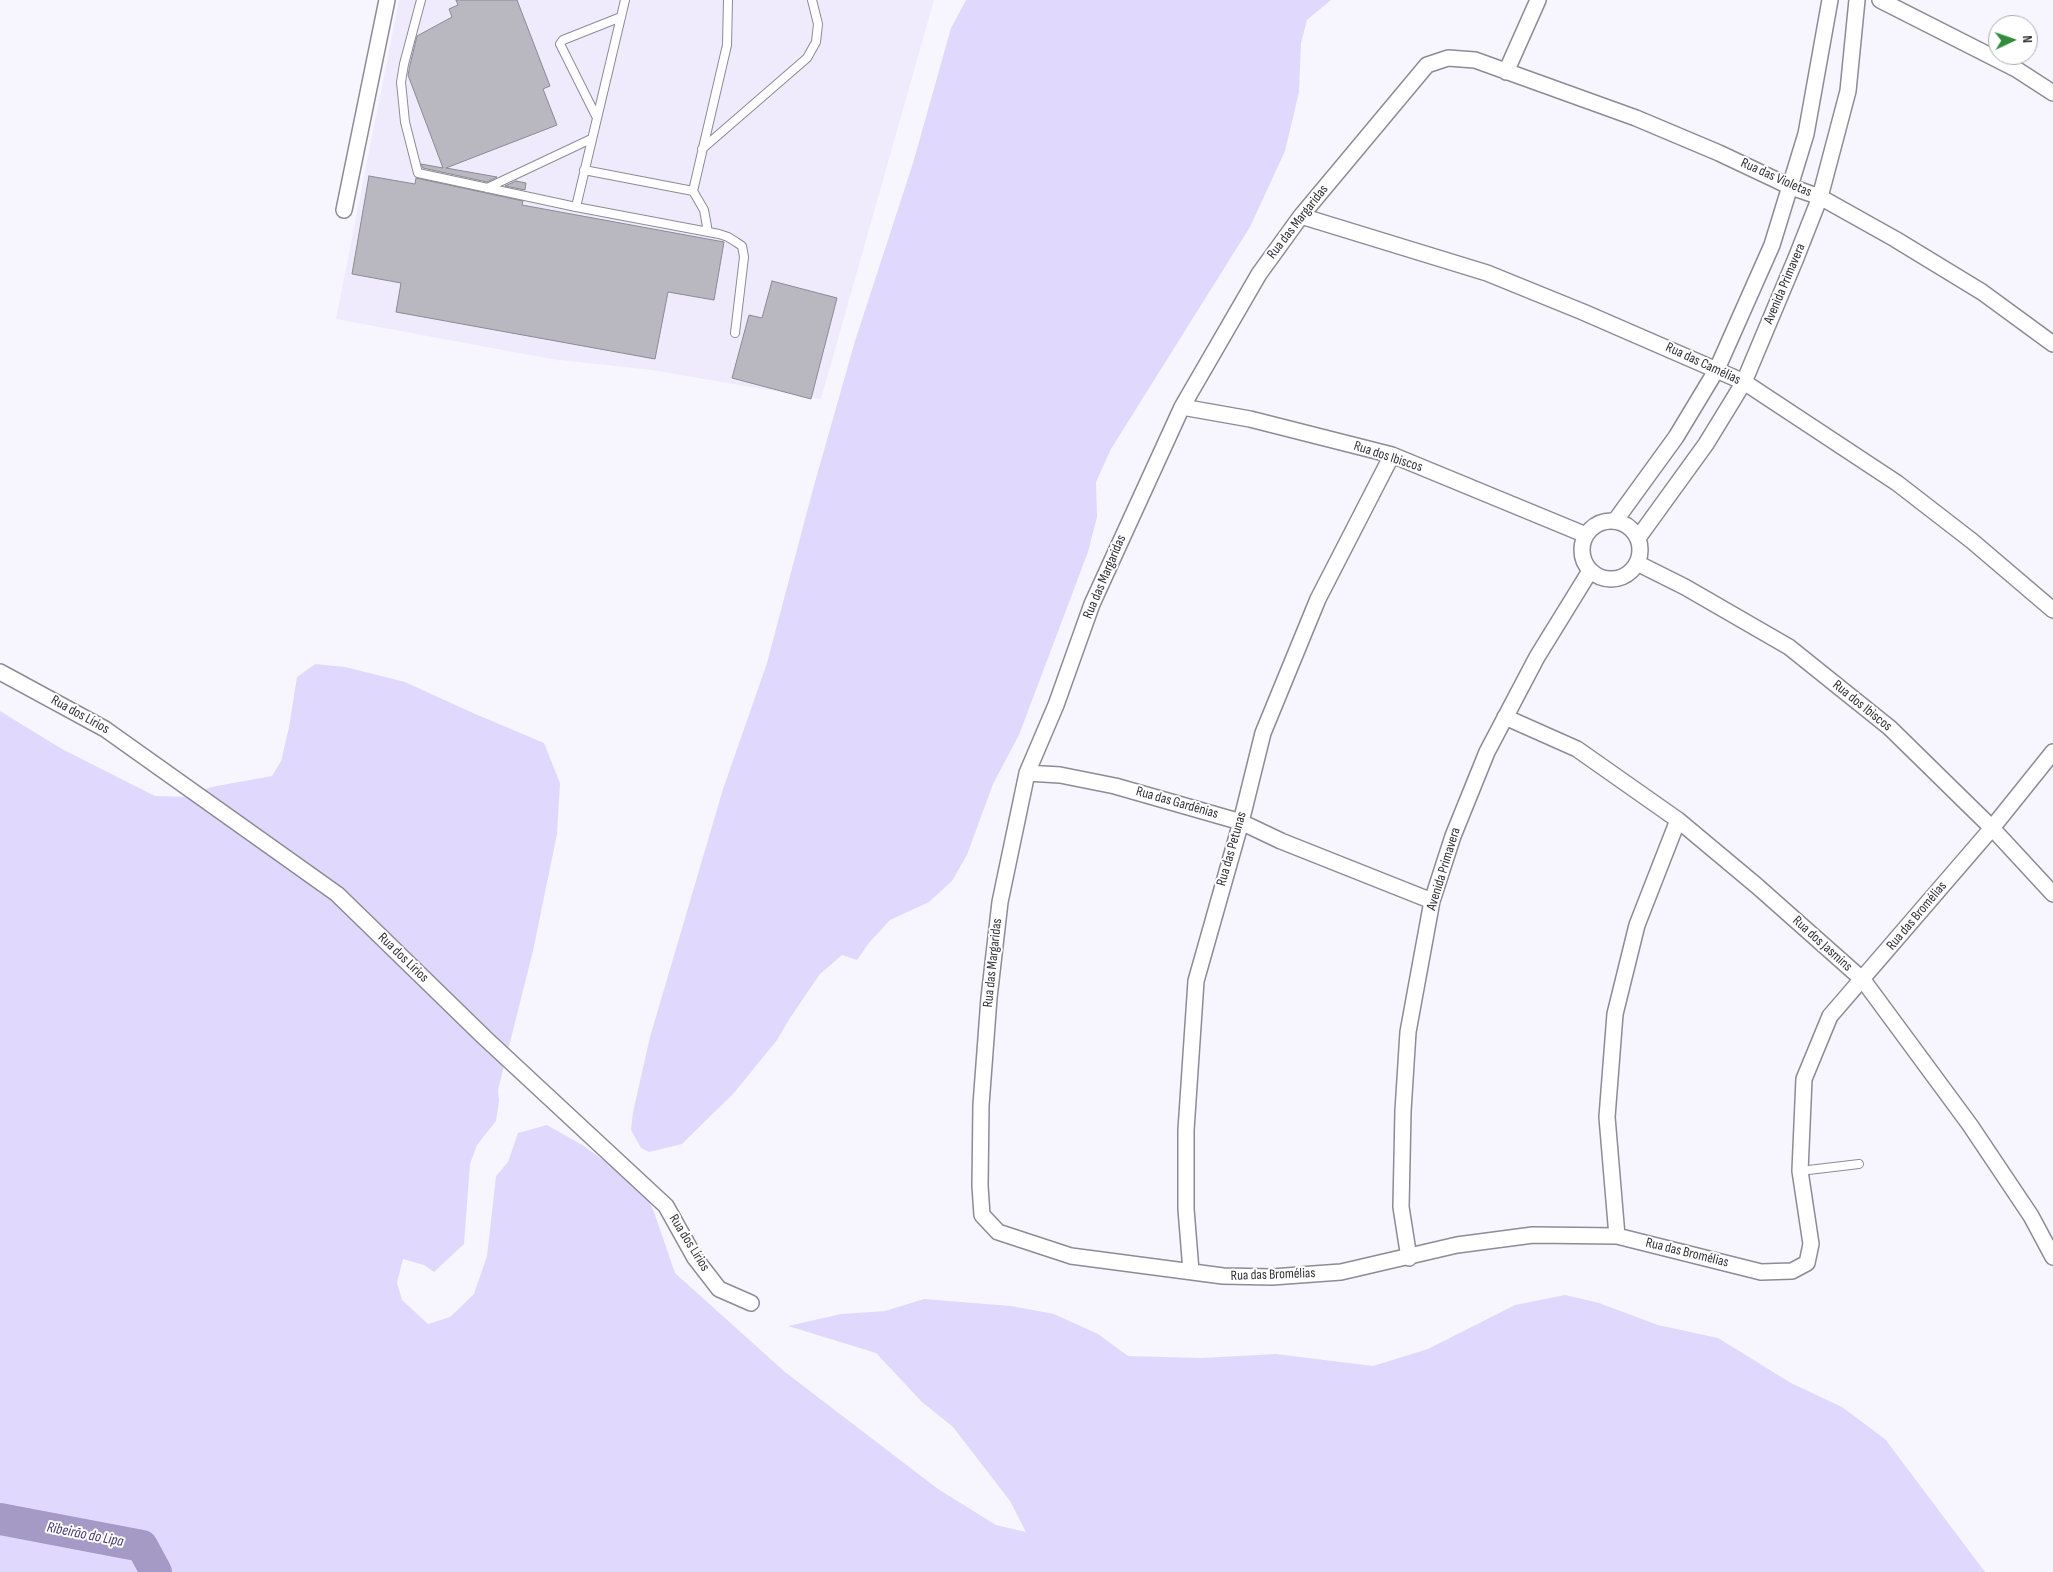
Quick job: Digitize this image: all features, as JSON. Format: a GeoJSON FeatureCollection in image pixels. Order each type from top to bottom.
{"type":"FeatureCollection","features":[{"type":"Feature","properties":{"kind":"street"},"geometry":{"type":"LineString","coordinates":[[344,210],[387,0]]}},
{"type":"Feature","properties":{"kind":"street"},"geometry":{"type":"LineString","coordinates":[[1506,72],[1538,0]]}},
{"type":"Feature","properties":{"kind":"street","name":"Avenida Primavera"},"geometry":{"type":"LineString","coordinates":[[1615,521],[1676,437],[1717,369],[1772,245],[1806,134],[1829,17],[1830,0]]}},
{"type":"Feature","properties":{"kind":"street","name":"Avenida Primavera"},"geometry":{"type":"LineString","coordinates":[[1638,538],[1706,444],[1744,382],[1820,197],[1848,91],[1857,0]]}},
{"type":"Feature","properties":{"kind":"street"},"geometry":{"type":"LineString","coordinates":[[1880,0],[2016,69],[2053,93]]}},
{"type":"Feature","properties":{"kind":"street","name":"Rua das Margaridas"},"geometry":{"type":"LineString","coordinates":[[982,1215],[980,1186],[982,1105],[989,998],[1000,902],[1027,772],[1056,705],[1092,604],[1182,407],[1259,274],[1301,216],[1427,65],[1448,58],[1475,60]]}},
{"type":"Feature","properties":{"kind":"street","name":"Rua das Violetas"},"geometry":{"type":"LineString","coordinates":[[1475,60],[1636,118],[1719,153],[1790,187],[1820,197],[1982,292],[2053,344]]}},
{"type":"Feature","properties":{"kind":"street","name":"Rua das Camélias"},"geometry":{"type":"LineString","coordinates":[[1301,216],[1487,273],[1583,312],[1744,382],[1897,483],[1972,541],[2053,610]]}},
{"type":"Feature","properties":{"kind":"street","name":"Rua dos Ibiscos"},"geometry":{"type":"LineString","coordinates":[[1182,407],[1250,419],[1392,455],[1586,535]]}},
{"type":"Feature","properties":{"kind":"street","name":"Rua das Petunas"},"geometry":{"type":"LineString","coordinates":[[1191,1271],[1186,1209],[1186,1130],[1196,981],[1267,724],[1318,599],[1392,455]]}},
{"type":"Feature","properties":{"kind":"street"},"geometry":{"type":"LineString","coordinates":[[1615,521],[1625,524],[1638,538],[1640,553],[1637,563],[1629,573],[1615,579],[1606,579],[1590,571],[1582,556],[1582,546],[1586,535],[1600,523],[1615,521]]}},
{"type":"Feature","properties":{"kind":"street","name":"Rua dos Ibiscos"},"geometry":{"type":"LineString","coordinates":[[1637,563],[1686,587],[1789,647],[1890,728],[1992,828],[2053,894]]}},
{"type":"Feature","properties":{"kind":"street","name":"Avenida Primavera"},"geometry":{"type":"LineString","coordinates":[[1409,1258],[1401,1207],[1407,1042],[1432,901],[1474,780],[1537,657],[1590,571]]}},
{"type":"Feature","properties":{"kind":"street","name":"Rua dos Lírios"},"geometry":{"type":"LineString","coordinates":[[0,672],[105,728],[337,894],[485,1038],[666,1206],[695,1258],[719,1289],[751,1304]]}},
{"type":"Feature","properties":{"kind":"street","name":"Rua dos Jasmins"},"geometry":{"type":"LineString","coordinates":[[1506,717],[1577,749],[1678,820],[1757,886],[1863,980],[1970,1125],[2031,1216],[2053,1257]]}},
{"type":"Feature","properties":{"kind":"street","name":"Rua das Bromélias"},"geometry":{"type":"LineString","coordinates":[[982,1215],[998,1232],[1071,1256],[1223,1276],[1272,1277],[1341,1272],[1457,1246],[1533,1236],[1617,1236],[1761,1272],[1792,1271],[1807,1262],[1811,1244],[1800,1171],[1804,1079],[1830,1016],[1992,828],[2053,752]]}},
{"type":"Feature","properties":{"kind":"street","name":"Rua das Gardênias"},"geometry":{"type":"LineString","coordinates":[[1027,772],[1060,775],[1115,786],[1241,822],[1281,841],[1432,901]]}},
{"type":"Feature","properties":{"kind":"street"},"geometry":{"type":"LineString","coordinates":[[1617,1236],[1607,1117],[1615,1014],[1637,925],[1678,820]]}},
{"type":"Feature","properties":{"kind":"lane"},"geometry":{"type":"LineString","coordinates":[[420,0],[401,82],[405,122],[415,169],[420,174],[728,237],[742,246],[744,257],[735,333]]}},
{"type":"Feature","properties":{"kind":"lane"},"geometry":{"type":"LineString","coordinates":[[576,207],[625,0]]}},
{"type":"Feature","properties":{"kind":"lane"},"geometry":{"type":"LineString","coordinates":[[708,232],[704,210],[692,191],[727,45],[728,0]]}},
{"type":"Feature","properties":{"kind":"lane"},"geometry":{"type":"LineString","coordinates":[[702,149],[807,58],[816,42],[818,24],[812,0]]}},
{"type":"Feature","properties":{"kind":"lane"},"geometry":{"type":"LineString","coordinates":[[596,116],[560,44],[563,40],[620,17]]}},
{"type":"Feature","properties":{"kind":"lane"},"geometry":{"type":"LineString","coordinates":[[486,188],[591,139]]}},
{"type":"Feature","properties":{"kind":"lane"},"geometry":{"type":"LineString","coordinates":[[584,170],[692,191]]}},
{"type":"Feature","properties":{"kind":"lane"},"geometry":{"type":"LineString","coordinates":[[1800,1171],[1859,1164]]}},
{"type":"Feature","properties":{"kind":"shaded area"},"geometry":{"type":"Polygon","coordinates":[[[399,0],[934,0],[821,399],[651,370],[551,359],[336,319],[399,0]]]}},
{"type":"Feature","properties":{"kind":"shaded area"},"geometry":{"type":"Polygon","coordinates":[[[966,0],[1331,0],[1307,20],[1301,43],[1299,92],[1285,151],[1250,227],[1111,449],[1096,482],[1097,517],[1088,552],[1019,735],[993,784],[967,855],[952,881],[929,902],[890,920],[869,943],[857,960],[842,955],[820,974],[777,1040],[734,1093],[682,1144],[649,1152],[641,1148],[631,1130],[633,1112],[650,1037],[723,789],[767,663],[855,341],[913,163],[951,28],[966,0]]]}},
{"type":"Feature","properties":{"kind":"shaded area"},"geometry":{"type":"Polygon","coordinates":[[[315,664],[345,667],[405,682],[544,743],[560,783],[557,834],[533,951],[498,1090],[499,1101],[496,1121],[477,1145],[470,1164],[464,1244],[434,1272],[424,1265],[403,1259],[397,1283],[402,1300],[428,1324],[450,1317],[474,1294],[487,1256],[496,1176],[508,1162],[518,1133],[547,1125],[584,1146],[643,1189],[654,1212],[675,1273],[785,1372],[938,1489],[996,1525],[1026,1532],[1010,1501],[953,1427],[922,1402],[876,1353],[788,1326],[841,1314],[885,1311],[924,1299],[1011,1306],[1054,1314],[1098,1334],[1128,1356],[1201,1358],[1276,1354],[1373,1366],[1428,1349],[1515,1305],[1565,1295],[1599,1303],[1658,1325],[1718,1338],[1791,1383],[1842,1407],[1885,1439],[1985,1572],[0,1572],[0,711],[62,749],[155,796],[190,797],[211,787],[272,776],[281,761],[297,677],[315,664]]]}},
{"type":"Feature","properties":{"kind":"building"},"geometry":{"type":"Polygon","coordinates":[[[456,0],[517,0],[550,86],[543,89],[557,125],[446,168],[497,177],[487,182],[423,168],[421,164],[443,168],[408,75],[410,65],[417,36],[452,17],[449,9],[458,5],[456,0]]]}},
{"type":"Feature","properties":{"kind":"building"},"geometry":{"type":"Polygon","coordinates":[[[369,176],[415,184],[416,178],[523,201],[522,205],[724,242],[714,300],[668,292],[655,359],[396,312],[401,283],[352,274],[369,176]]]}},
{"type":"Feature","properties":{"kind":"building"},"geometry":{"type":"Polygon","coordinates":[[[516,181],[526,183],[525,190],[505,186],[516,181]]]}},
{"type":"Feature","properties":{"kind":"building"},"geometry":{"type":"Polygon","coordinates":[[[772,281],[837,298],[811,399],[732,378],[749,315],[762,318],[772,281]]]}},
{"type":"Feature","properties":{"kind":"waterway","name":"Ribeirão do Lipa"},"geometry":{"type":"LineString","coordinates":[[0,1519],[142,1546],[156,1572]]}}]}
